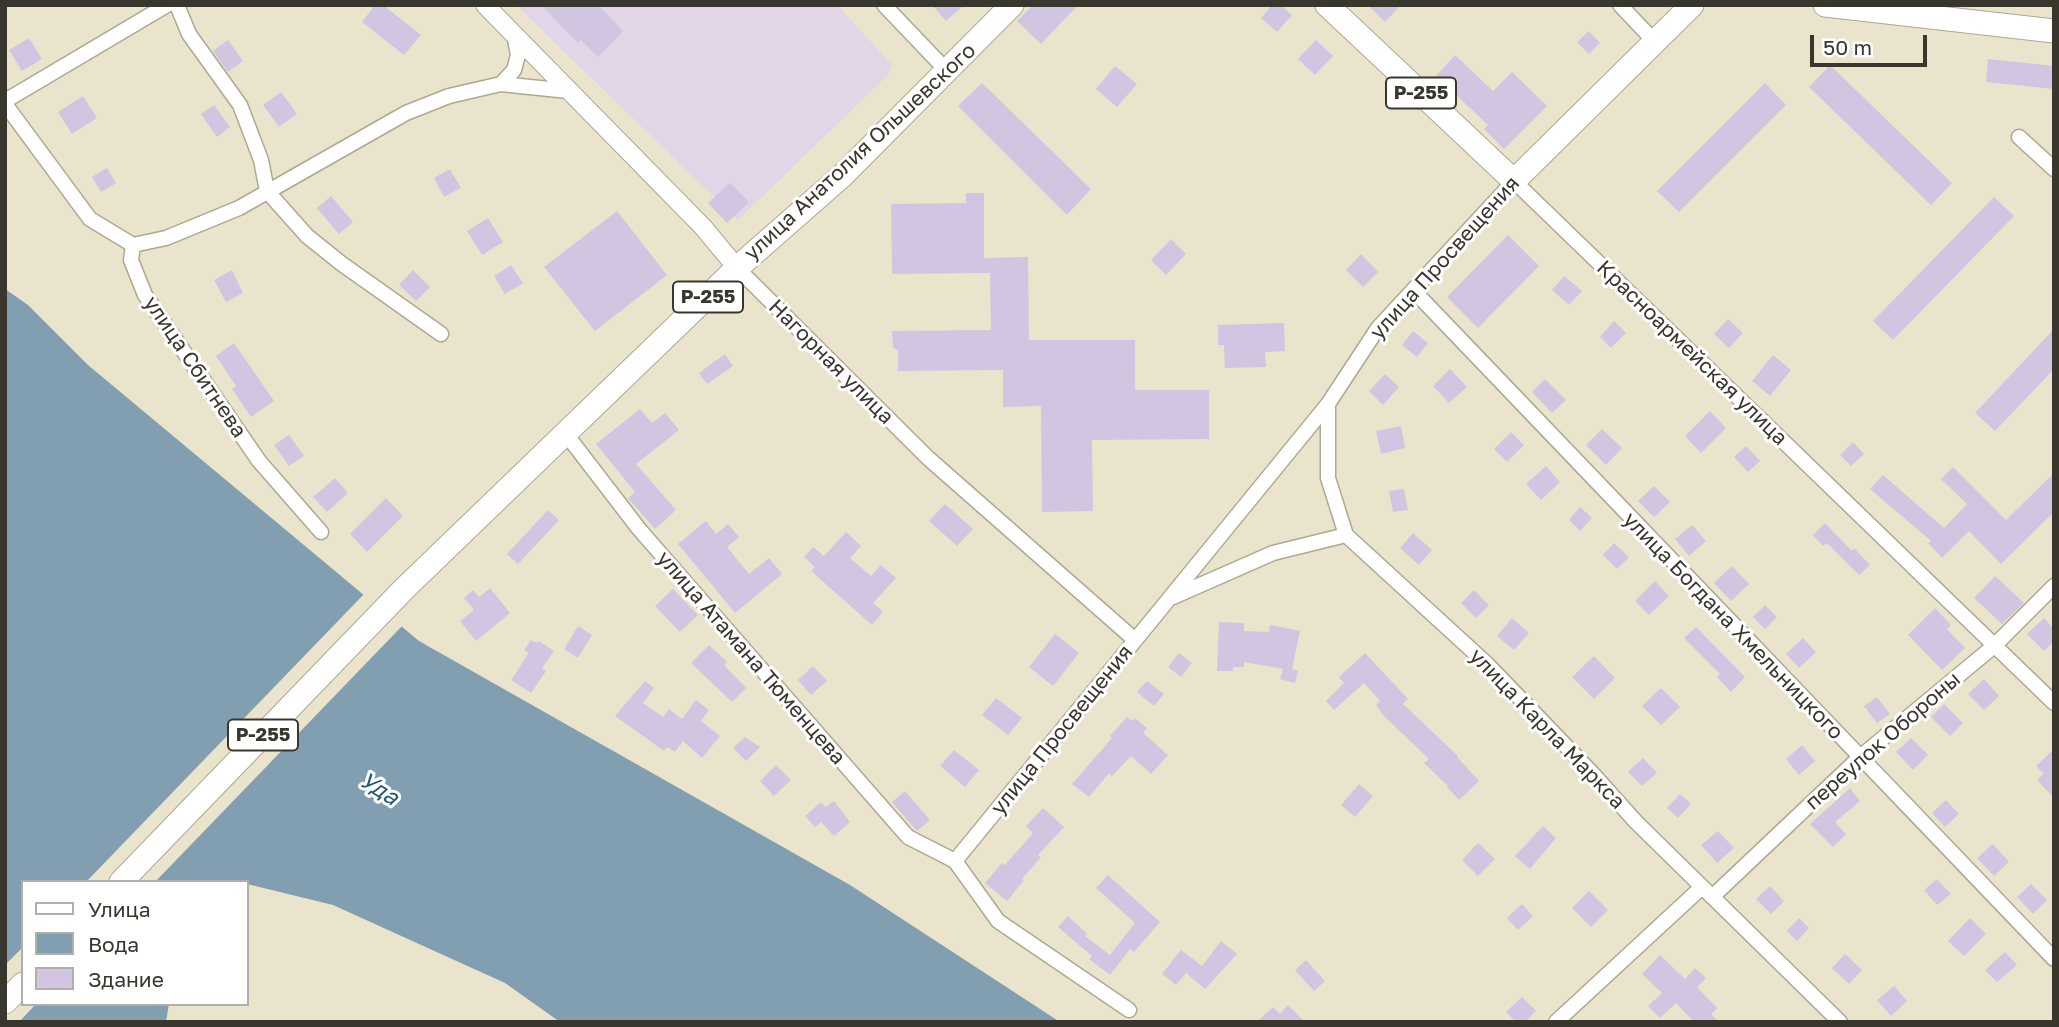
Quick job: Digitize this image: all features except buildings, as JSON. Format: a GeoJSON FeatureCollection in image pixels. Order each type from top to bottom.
{"type":"FeatureCollection","features":[{"type":"Feature","properties":{"kind":"highway","name":"улица Анатолия Ольшевского"},"geometry":{"type":"LineString","coordinates":[[123,880],[404,589],[737,268],[843,174],[1012,5]]}},
{"type":"Feature","properties":{"kind":"highway","name":"Красноармейская улица"},"geometry":{"type":"LineString","coordinates":[[1327,5],[1514,181]]}},
{"type":"Feature","properties":{"kind":"highway","name":"улица Просвещения"},"geometry":{"type":"LineString","coordinates":[[1514,181],[1692,5]]}},
{"type":"Feature","properties":{"kind":"highway"},"geometry":{"type":"LineString","coordinates":[[1825,5],[2054,31]]}},
{"type":"Feature","properties":{"kind":"highway"},"geometry":{"type":"LineString","coordinates":[[5,1002],[21,986]]}},
{"type":"Feature","properties":{"kind":"street"},"geometry":{"type":"LineString","coordinates":[[167,5],[7,108],[90,219],[133,245],[189,229],[239,208],[406,113],[449,96],[501,84],[568,91]]}},
{"type":"Feature","properties":{"kind":"street"},"geometry":{"type":"LineString","coordinates":[[177,5],[189,34],[240,105],[261,160],[267,191],[307,236],[442,334]]}},
{"type":"Feature","properties":{"kind":"street","name":"Нагорная улица"},"geometry":{"type":"LineString","coordinates":[[485,5],[703,227],[737,268],[918,449],[1135,640]]}},
{"type":"Feature","properties":{"kind":"street"},"geometry":{"type":"LineString","coordinates":[[884,5],[947,71]]}},
{"type":"Feature","properties":{"kind":"street"},"geometry":{"type":"LineString","coordinates":[[1620,5],[1654,41]]}},
{"type":"Feature","properties":{"kind":"street"},"geometry":{"type":"LineString","coordinates":[[501,84],[514,71],[518,55],[514,34]]}},
{"type":"Feature","properties":{"kind":"street"},"geometry":{"type":"LineString","coordinates":[[2019,137],[2054,169]]}},
{"type":"Feature","properties":{"kind":"street","name":"улица Просвещения"},"geometry":{"type":"LineString","coordinates":[[955,861],[1328,404],[1378,328],[1514,181]]}},
{"type":"Feature","properties":{"kind":"street","name":"Красноармейская улица"},"geometry":{"type":"LineString","coordinates":[[1514,181],[2054,703]]}},
{"type":"Feature","properties":{"kind":"street","name":"улица Сбитнева"},"geometry":{"type":"LineString","coordinates":[[133,245],[131,260],[145,295],[259,461],[321,532]]}},
{"type":"Feature","properties":{"kind":"street","name":"улица Богдана Хмельницкого"},"geometry":{"type":"LineString","coordinates":[[1414,291],[2054,959]]}},
{"type":"Feature","properties":{"kind":"street"},"geometry":{"type":"LineString","coordinates":[[1328,404],[1328,478],[1346,536]]}},
{"type":"Feature","properties":{"kind":"street","name":"улица Атамана Тюменцева"},"geometry":{"type":"LineString","coordinates":[[566,433],[639,529],[908,837],[955,861]]}},
{"type":"Feature","properties":{"kind":"street","name":"улица Просвещения"},"geometry":{"type":"LineString","coordinates":[[1170,598],[1273,553],[1346,536]]}},
{"type":"Feature","properties":{"kind":"street","name":"улица Карла Маркса"},"geometry":{"type":"LineString","coordinates":[[1346,536],[1488,665],[1636,822],[1840,1022]]}},
{"type":"Feature","properties":{"kind":"street","name":"переулок Обороны"},"geometry":{"type":"LineString","coordinates":[[1556,1022],[1859,758],[1994,646],[2054,586]]}},
{"type":"Feature","properties":{"kind":"street"},"geometry":{"type":"LineString","coordinates":[[955,861],[998,921],[1129,1010]]}},
{"type":"Feature","properties":{"kind":"shaded area"},"geometry":{"type":"Polygon","coordinates":[[[516,5],[837,5],[892,65],[888,75],[738,220],[516,5]]]}},
{"type":"Feature","properties":{"kind":"water","name":"Уда"},"geometry":{"type":"Polygon","coordinates":[[[5,289],[28,305],[88,365],[419,641],[850,885],[1060,1022],[560,1022],[505,983],[333,905],[248,884],[248,880],[21,880],[21,1006],[169,1006],[166,1022],[5,1022],[5,289]]]}},
{"type":"Feature","properties":{"kind":"pier"},"geometry":{"type":"Polygon","coordinates":[[[366,592],[404,624],[157,880],[88,880],[366,592]]]}},
{"type":"Feature","properties":{"kind":"pier"},"geometry":{"type":"Polygon","coordinates":[[[21,949],[21,1006],[34,1006],[19,1022],[5,1022],[5,965],[21,949]]]}}]}
